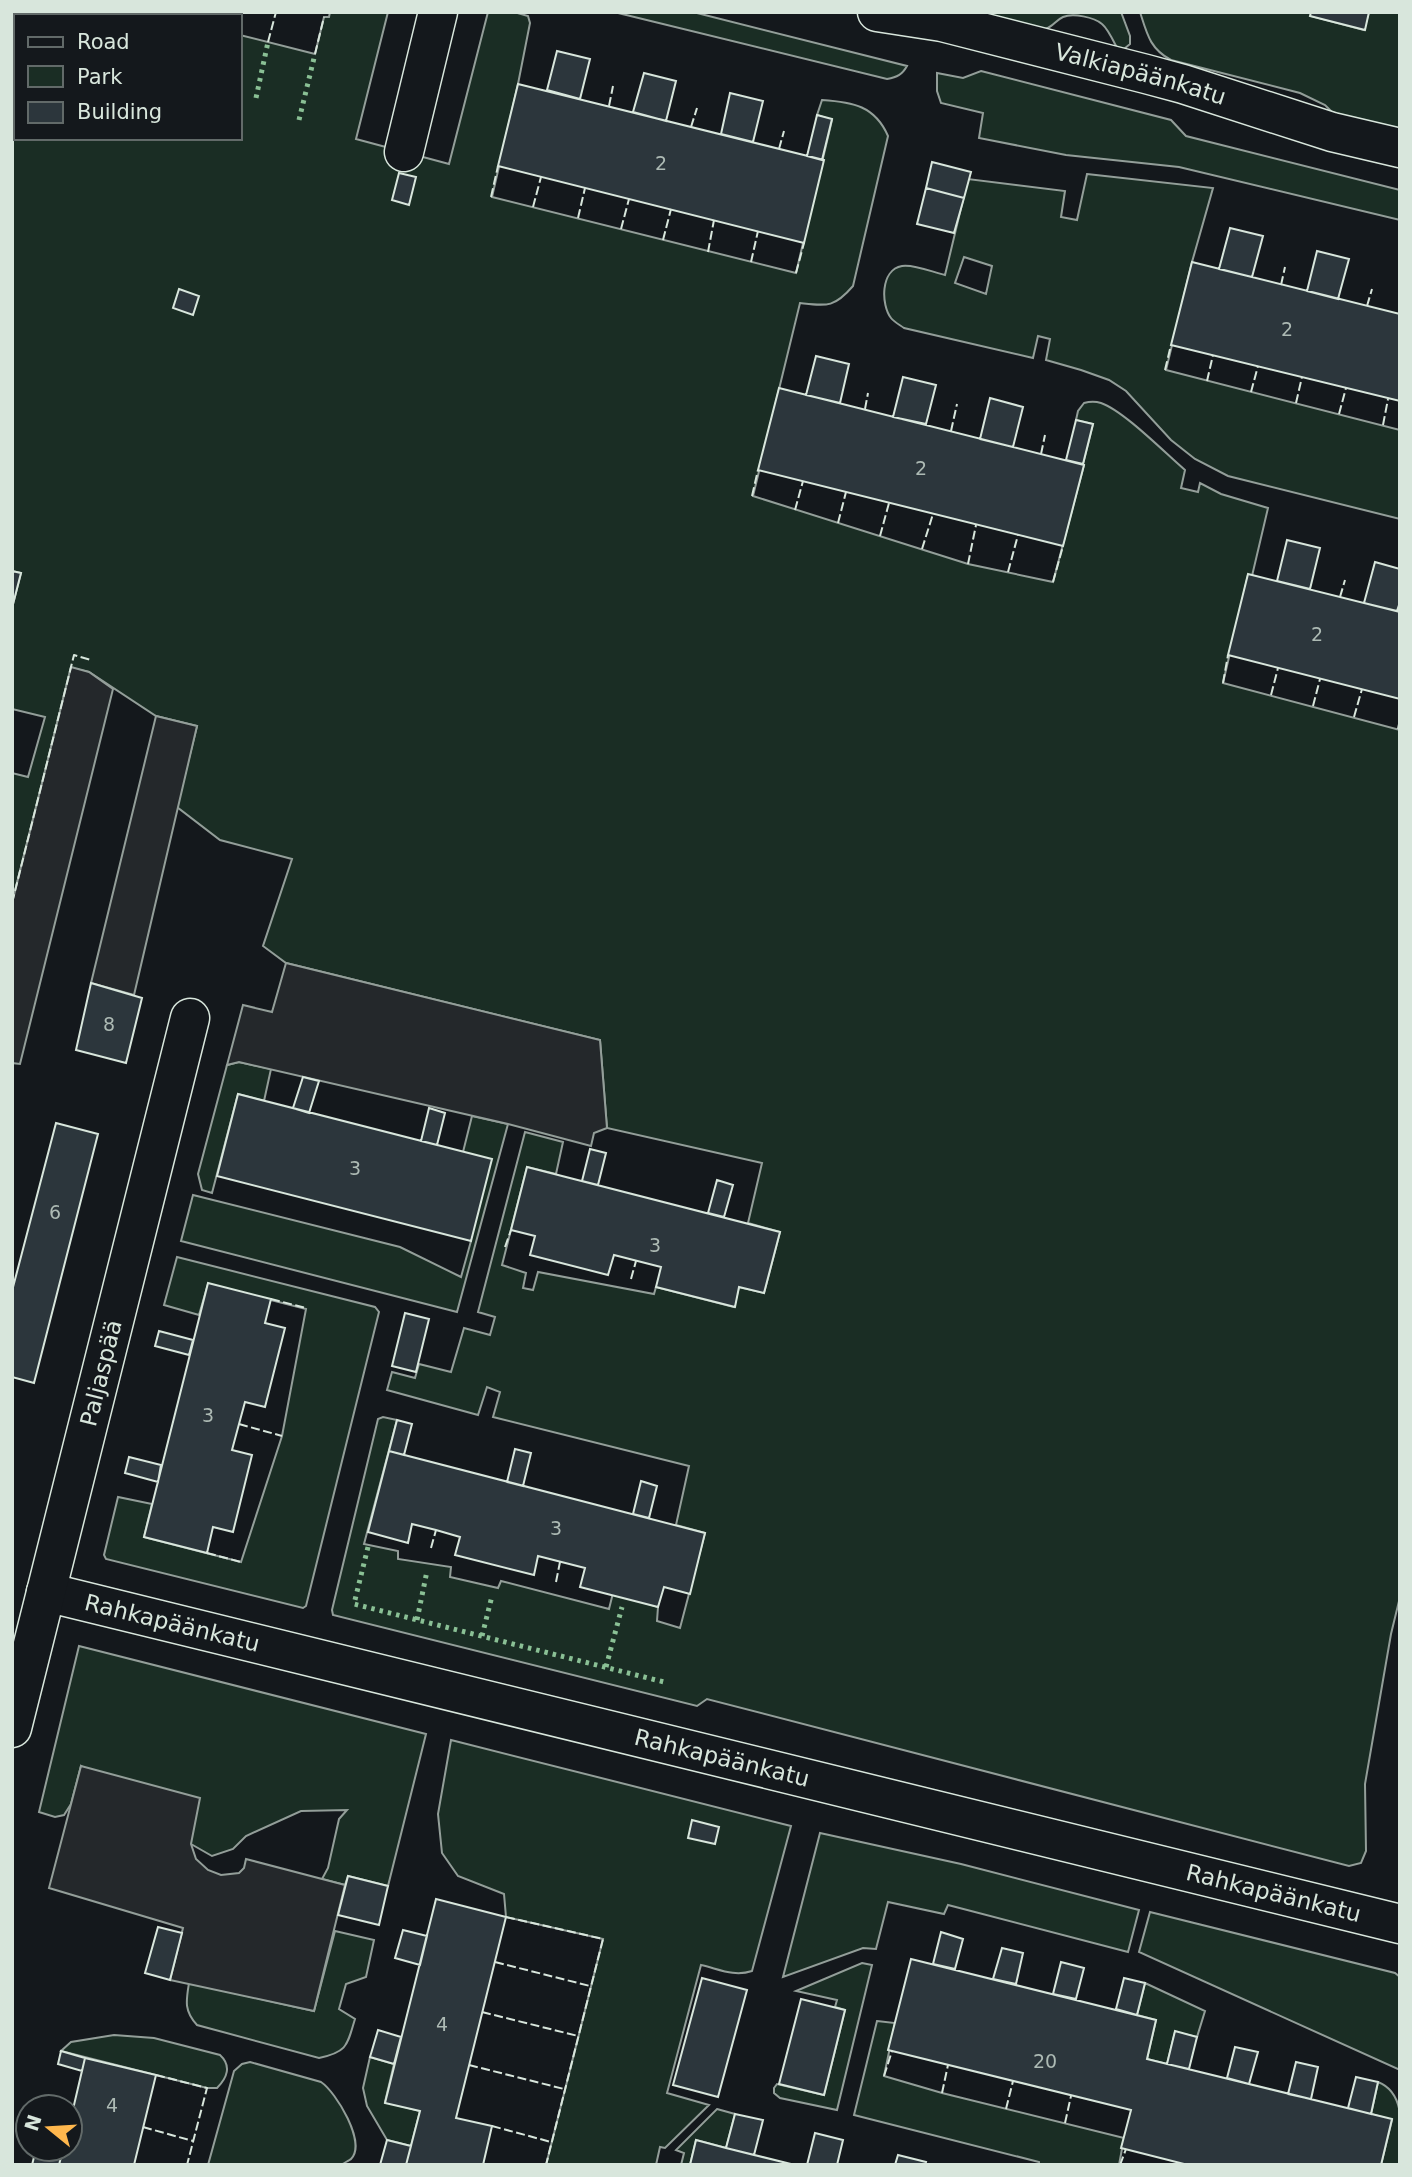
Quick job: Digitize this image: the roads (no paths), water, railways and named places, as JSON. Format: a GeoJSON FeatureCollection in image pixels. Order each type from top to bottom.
{"type":"FeatureCollection","features":[{"type":"Feature","properties":{"kind":"street"},"geometry":{"type":"LineString","coordinates":[[404,152],[438,12]]}},
{"type":"Feature","properties":{"kind":"street","name":"Valkiapäänkatu"},"geometry":{"type":"LineString","coordinates":[[877,12],[942,22],[1158,77],[1332,132],[1400,148]]}},
{"type":"Feature","properties":{"kind":"street","name":"Paljaspää"},"geometry":{"type":"LineString","coordinates":[[12,1728],[190,1018]]}},
{"type":"Feature","properties":{"kind":"street","name":"Rahkapäänkatu"},"geometry":{"type":"LineString","coordinates":[[46,1592],[1400,1924]]}}]}
